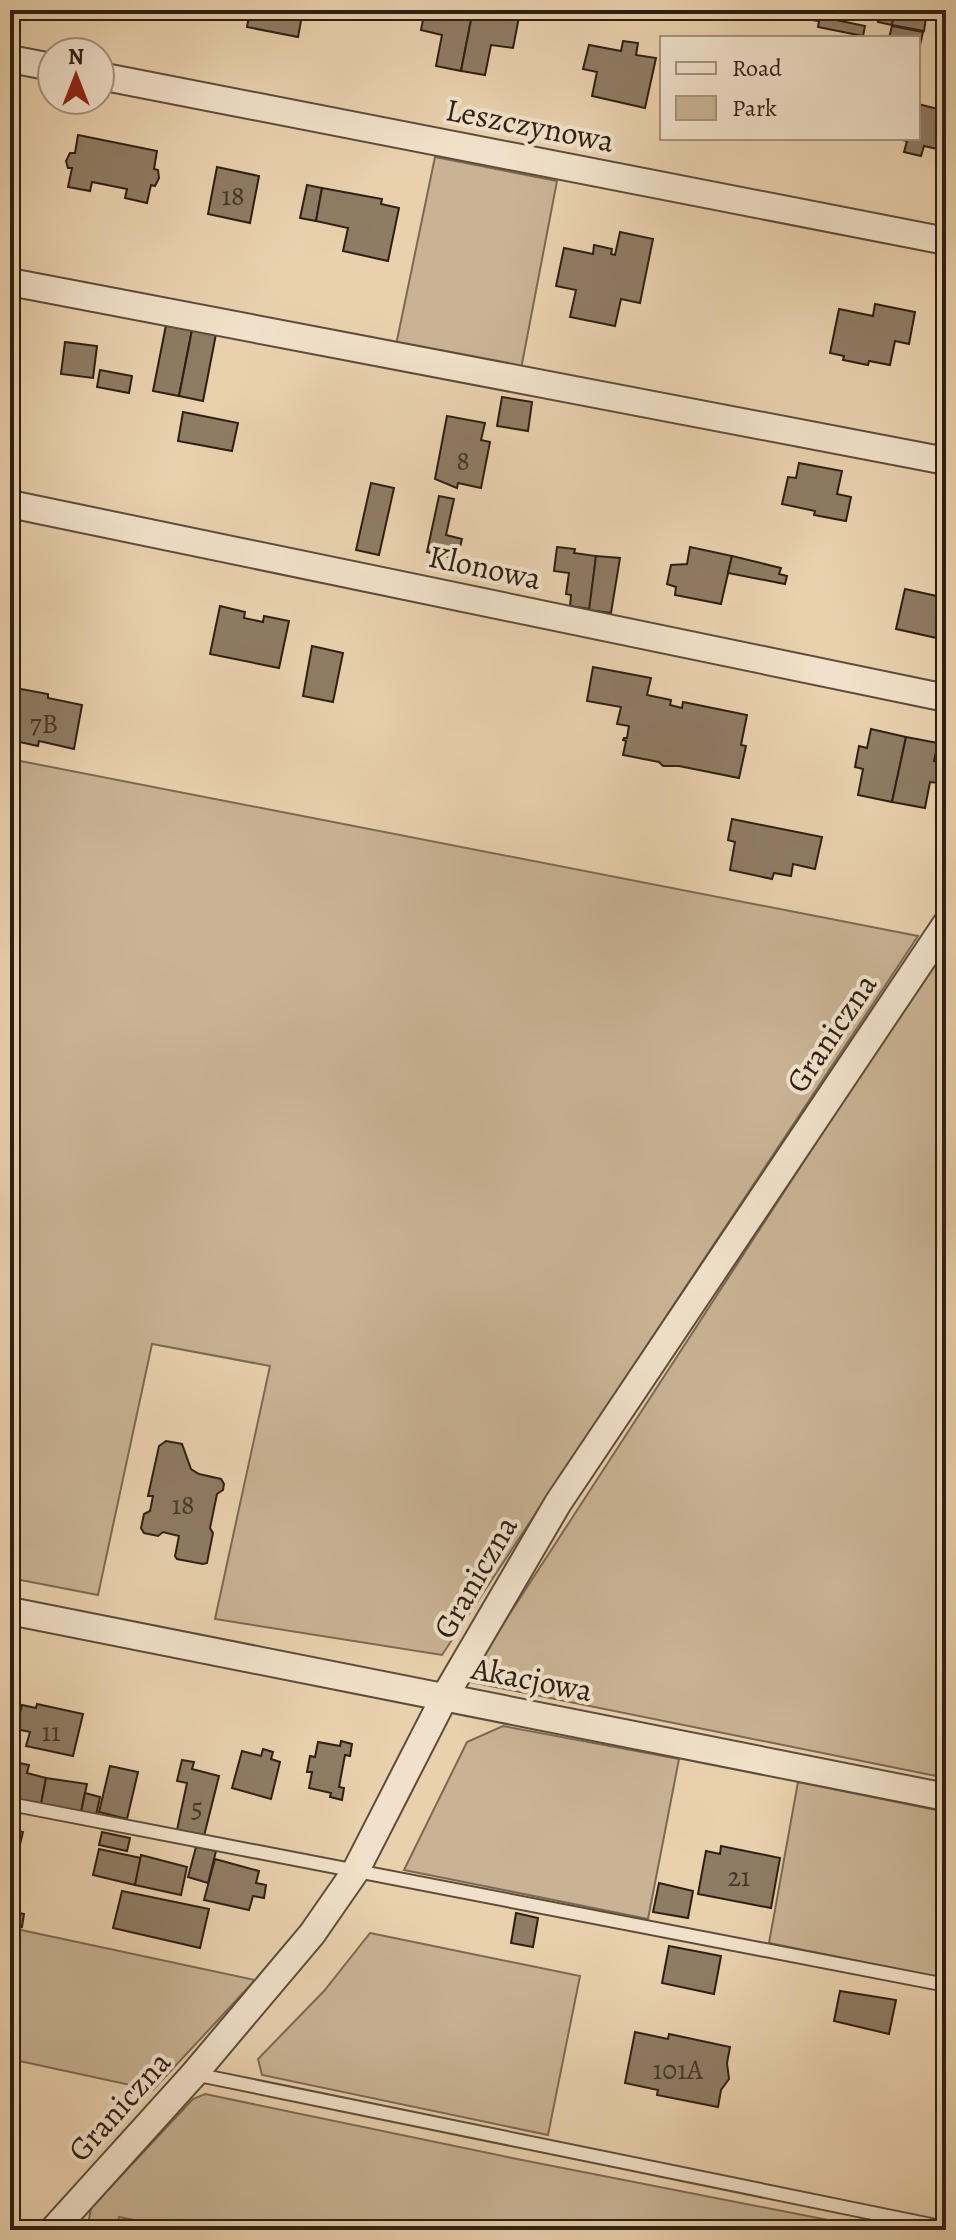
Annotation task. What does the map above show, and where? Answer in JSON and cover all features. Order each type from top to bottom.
[{"type":"street","points":[[10,59],[36,64]]},
{"type":"street","name":"Leszczynowa","points":[[116,79],[946,241]]},
{"type":"street","points":[[10,282],[946,461]]},
{"type":"street","name":"Klonowa","points":[[10,504],[946,698]]},
{"type":"street","name":"Graniczna","points":[[53,2230],[194,2074],[312,1934],[355,1872],[445,1696],[558,1503],[942,934]]},
{"type":"street","name":"Akacjowa","points":[[10,1611],[946,1797]]},
{"type":"lane","points":[[10,1804],[946,1985]]},
{"type":"lane","points":[[194,2074],[946,2228]]},
{"type":"green space","points":[[435,157],[557,181],[521,369],[396,345]]},
{"type":"green space","points":[[10,759],[918,936],[442,1655],[215,1619],[270,1366],[152,1344],[98,1595],[10,1578]]},
{"type":"green space","points":[[942,949],[946,950],[946,1778],[466,1681]]},
{"type":"green space","points":[[503,1726],[679,1759],[648,1919],[404,1870],[467,1742]]},
{"type":"green space","points":[[798,1782],[946,1812],[946,1979],[769,1943]]},
{"type":"green space","points":[[10,1928],[255,1980],[153,2090],[10,2059]]},
{"type":"green space","points":[[370,1933],[580,1976],[548,2135],[262,2075],[258,2059],[324,1991]]},
{"type":"green space","points":[[205,2094],[879,2230],[183,2230],[119,2217],[116,2230],[87,2230],[91,2208],[193,2099]]},
{"type":"building","points":[[250,10],[303,10],[298,37],[247,27]]},
{"type":"building","points":[[425,10],[473,10],[461,71],[436,66],[442,35],[421,30]]},
{"type":"building","points":[[473,10],[519,17],[513,48],[491,45],[485,75],[461,71]]},
{"type":"building","points":[[880,10],[895,10],[892,25],[878,22]]},
{"type":"building","points":[[895,10],[927,12],[924,31],[892,25]]},
{"type":"building","points":[[812,15],[865,26],[863,36],[818,27],[819,21],[811,20]]},
{"type":"building","points":[[892,26],[923,32],[920,45],[920,36],[890,36]]},
{"type":"building","points":[[623,41],[638,43],[636,55],[656,58],[645,108],[592,96],[597,72],[583,69],[589,45],[621,51]]},
{"type":"building","points":[[920,104],[946,111],[946,151],[924,146],[921,156],[904,152],[907,141],[902,140],[920,140]]},
{"type":"building","points":[[78,135],[157,151],[154,169],[158,170],[159,178],[155,186],[151,185],[147,203],[125,198],[127,189],[92,182],[90,191],[68,187],[72,168],[68,168],[66,161],[70,153],[75,153]]},
{"type":"building","points":[[217,167],[259,176],[250,223],[208,214]]},
{"type":"building","points":[[307,185],[322,188],[316,221],[300,218]]},
{"type":"building","points":[[322,188],[382,199],[381,204],[399,208],[388,261],[343,251],[348,228],[316,221]]},
{"type":"building","points":[[620,232],[653,239],[640,303],[621,299],[615,326],[570,317],[576,290],[556,286],[564,248],[593,254],[594,245],[612,249],[611,254],[615,255]]},
{"type":"building","points":[[875,304],[915,312],[909,344],[895,341],[890,365],[843,360],[844,356],[830,353],[839,309],[873,316]]},
{"type":"building","points":[[166,325],[192,330],[179,396],[153,391]]},
{"type":"building","points":[[192,330],[216,334],[203,401],[179,396]]},
{"type":"building","points":[[65,342],[97,346],[93,378],[61,374]]},
{"type":"building","points":[[100,370],[132,376],[129,393],[97,387]]},
{"type":"building","points":[[502,397],[532,402],[528,431],[497,426]]},
{"type":"building","points":[[183,412],[238,423],[232,451],[178,441]]},
{"type":"building","points":[[447,416],[485,423],[481,440],[490,442],[481,488],[458,483],[457,488],[435,479]]},
{"type":"building","points":[[799,463],[842,471],[837,494],[851,497],[846,521],[814,515],[815,511],[782,504],[788,477],[796,478]]},
{"type":"building","points":[[371,483],[394,488],[379,555],[356,550]]},
{"type":"building","points":[[439,496],[454,499],[446,535],[462,539],[457,559],[427,552]]},
{"type":"building","points":[[557,547],[596,556],[590,609],[570,606],[571,595],[566,594],[569,573],[554,571]]},
{"type":"building","points":[[690,547],[732,556],[721,604],[675,595],[676,587],[667,584],[671,565],[687,564]]},
{"type":"building","points":[[596,556],[620,558],[611,613],[589,610]]},
{"type":"building","points":[[732,556],[781,568],[779,574],[787,576],[785,584],[728,573]]},
{"type":"building","points":[[905,589],[946,598],[941,639],[896,629]]},
{"type":"building","points":[[220,606],[245,612],[244,618],[263,622],[264,616],[289,621],[279,668],[210,654]]},
{"type":"building","points":[[312,646],[343,653],[333,702],[303,696]]},
{"type":"building","points":[[593,667],[651,678],[647,695],[671,700],[670,705],[682,708],[683,702],[747,715],[741,745],[746,746],[739,778],[679,766],[663,766],[659,762],[623,755],[626,741],[623,740],[627,738],[629,726],[617,724],[621,707],[587,701]]},
{"type":"building","points":[[10,687],[48,694],[48,698],[82,705],[74,749],[39,741],[38,746],[10,740]]},
{"type":"building","points":[[871,729],[906,737],[892,802],[858,795],[863,769],[855,767],[859,746],[867,748]]},
{"type":"building","points":[[906,737],[938,743],[934,761],[942,763],[938,783],[930,782],[925,808],[892,802]]},
{"type":"building","points":[[732,819],[822,837],[815,869],[793,864],[791,876],[774,873],[772,879],[730,870],[735,842],[728,840]]},
{"type":"building","points":[[166,1441],[182,1444],[191,1469],[221,1479],[224,1484],[223,1490],[217,1494],[207,1563],[177,1559],[179,1536],[163,1532],[158,1536],[144,1533],[141,1528],[144,1514],[150,1511],[153,1496],[148,1496],[159,1446]]},
{"type":"building","points":[[37,1704],[83,1714],[73,1756],[26,1746],[30,1732],[16,1729],[22,1705],[36,1708]]},
{"type":"building","points":[[341,1741],[352,1744],[350,1756],[345,1755],[339,1787],[344,1788],[342,1800],[330,1797],[331,1793],[309,1788],[312,1772],[307,1772],[310,1756],[315,1757],[318,1742],[340,1746]]},
{"type":"building","points":[[263,1749],[273,1752],[271,1759],[280,1762],[271,1799],[232,1788],[242,1751],[261,1756]]},
{"type":"building","points":[[182,1760],[194,1762],[192,1769],[219,1776],[204,1836],[177,1830],[187,1783],[177,1781]]},
{"type":"building","points":[[10,1761],[29,1765],[27,1773],[46,1778],[41,1804],[10,1798]]},
{"type":"building","points":[[110,1766],[138,1772],[127,1819],[99,1812]]},
{"type":"building","points":[[46,1778],[87,1784],[81,1812],[41,1804]]},
{"type":"building","points":[[85,1793],[100,1797],[96,1815],[81,1812]]},
{"type":"building","points":[[10,1829],[23,1832],[17,1857],[10,1856]]},
{"type":"building","points":[[102,1832],[130,1838],[127,1851],[99,1845]]},
{"type":"building","points":[[721,1846],[780,1858],[771,1908],[698,1894],[706,1851],[720,1854]]},
{"type":"building","points":[[196,1847],[216,1851],[208,1883],[188,1877]]},
{"type":"building","points":[[99,1849],[141,1858],[135,1885],[93,1875]]},
{"type":"building","points":[[141,1855],[187,1867],[181,1895],[135,1885]]},
{"type":"building","points":[[215,1859],[259,1871],[256,1883],[266,1885],[264,1898],[253,1896],[249,1910],[204,1900]]},
{"type":"building","points":[[659,1883],[693,1891],[688,1918],[653,1912]]},
{"type":"building","points":[[122,1891],[209,1909],[200,1948],[113,1928]]},
{"type":"building","points":[[10,1911],[24,1914],[22,1927],[10,1925]]},
{"type":"building","points":[[516,1913],[538,1918],[533,1947],[511,1943]]},
{"type":"building","points":[[669,1946],[721,1956],[714,1994],[662,1983]]},
{"type":"building","points":[[840,1991],[896,2000],[889,2034],[834,2021]]},
{"type":"building","points":[[635,2032],[668,2039],[669,2034],[730,2047],[727,2063],[729,2079],[721,2090],[718,2107],[657,2095],[658,2090],[625,2083]]}]
